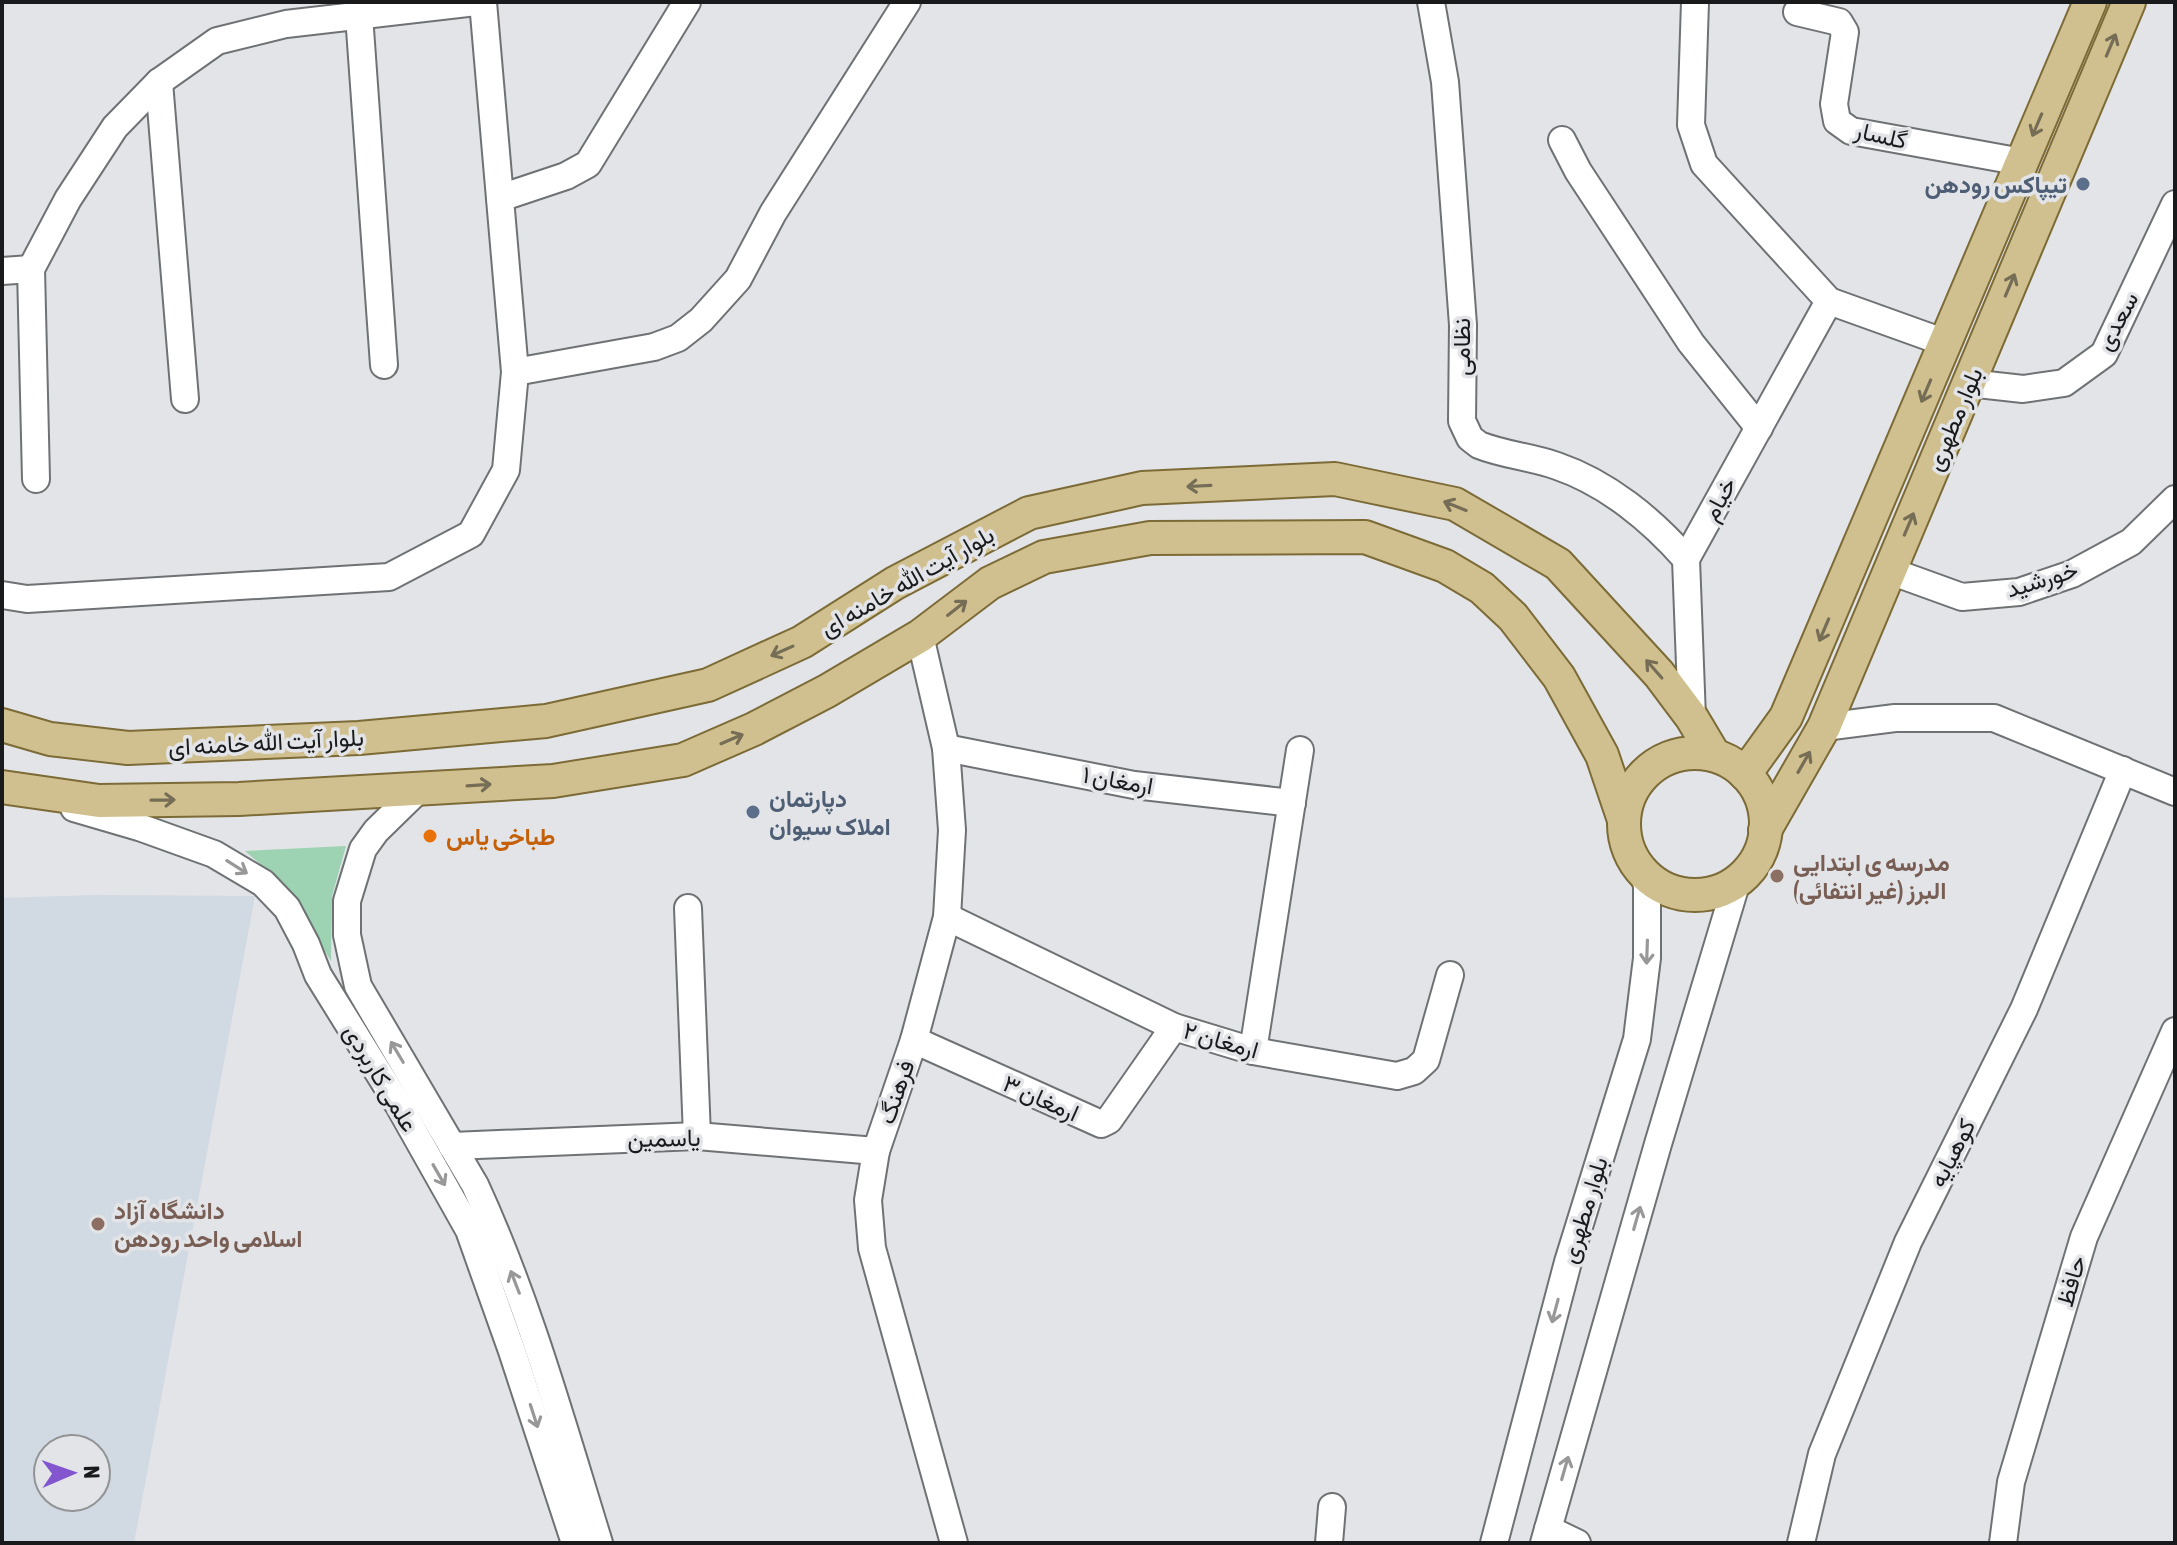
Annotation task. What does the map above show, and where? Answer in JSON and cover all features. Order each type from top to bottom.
[{"type":"main road","name":"بلوار مطهری","points":[[1745,774],[1786,717],[2090,2]]},
{"type":"main road","name":"بلوار مطهری","points":[[1765,830],[1824,727],[2129,2]]},
{"type":"main road","name":"بلوار آیت الله خامنه ای","points":[[2,725],[50,739],[128,748],[359,738],[546,721],[708,685],[802,642],[895,583],[1029,513],[1142,488],[1335,479],[1455,504],[1558,564],[1659,674],[1692,718],[1714,755]]},
{"type":"main road","name":"بلوار آیت الله خامنه ای","points":[[4,787],[99,801],[239,799],[553,781],[683,760],[815,698],[920,636],[990,583],[1044,557],[1150,538],[1365,537],[1445,566],[1482,588],[1513,617],[1559,677],[1602,755],[1624,820]]},
{"type":"main road","points":[[1683,754],[1714,755],[1745,774],[1761,800],[1765,830],[1761,850],[1751,867],[1737,881],[1709,893],[1679,894],[1660,886],[1644,874],[1628,849],[1624,820],[1628,799],[1638,781],[1653,766],[1683,754]]},
{"type":"street","points":[[36,479],[31,269],[68,199],[115,127],[159,82],[217,41],[286,24],[476,2]]},
{"type":"street","points":[[2,595],[27,599],[389,577],[471,534],[506,470],[515,372],[483,2]]},
{"type":"street","points":[[500,198],[566,176],[588,164],[687,2]]},
{"type":"street","points":[[515,372],[654,347],[678,338],[701,320],[738,279],[773,213],[907,2]]},
{"type":"street","name":"نظامی","points":[[1431,2],[1445,82],[1463,325],[1462,421],[1470,438],[1479,445],[1559,466],[1606,489],[1646,520],[1686,559]]},
{"type":"street","points":[[1695,2],[1691,125],[1704,164],[1829,301],[1946,343]]},
{"type":"street","name":"گلسار","points":[[1797,12],[1839,22],[1845,32],[1834,104],[1837,121],[1851,131],[2022,162]]},
{"type":"street","points":[[359,15],[384,365]]},
{"type":"street","points":[[159,82],[185,399]]},
{"type":"street","points":[[1562,140],[1578,171],[1691,343],[1759,428]]},
{"type":"street","name":"سعدی","points":[[1969,383],[2023,389],[2064,383],[2104,354],[2175,204]]},
{"type":"street","points":[[2,271],[31,269]]},
{"type":"street","name":"خیام","points":[[1686,559],[1829,301]]},
{"type":"street","name":"خورشید","points":[[1890,571],[1962,597],[2019,592],[2072,574],[2131,542],[2175,499]]},
{"type":"street","points":[[1686,559],[1692,718]]},
{"type":"street","name":"فرهنگ","points":[[920,636],[946,748],[952,830],[947,917],[914,1040],[876,1151],[868,1200],[872,1248],[954,1543]]},
{"type":"street","points":[[1824,727],[1895,718],[1994,718],[2175,792]]},
{"type":"street","name":"ارمغان ۱","points":[[946,748],[1134,785],[1292,803]]},
{"type":"street","points":[[1253,1051],[1300,750]]},
{"type":"street","name":"کوهپایه","points":[[1801,1543],[1822,1454],[1908,1242],[2024,1009],[2123,770]]},
{"type":"street","name":"علمی کاربردی","points":[[4,787],[139,827],[214,854],[263,883],[287,908],[318,975],[469,1230],[524,1345],[599,1543]]},
{"type":"street","name":"علمی کاربردی","points":[[419,789],[376,831],[363,849],[347,901],[347,935],[358,986],[490,1217],[575,1543]]},
{"type":"street","name":"بلوار مطهری","points":[[1494,1543],[1568,1262],[1637,1039],[1647,958],[1647,886],[1644,874]]},
{"type":"street","points":[[1577,1543],[1546,1536],[1737,881]]},
{"type":"street","points":[[688,908],[697,1136]]},
{"type":"street","name":"ارمغان ۲","points":[[947,917],[1174,1027],[1253,1051],[1397,1076],[1414,1071],[1426,1060],[1450,975]]},
{"type":"street","name":"ارمغان ۳","points":[[914,1040],[1101,1124],[1109,1120],[1174,1027]]},
{"type":"street","name":"حافظ","points":[[2003,1543],[2011,1482],[2084,1237],[2175,1031]]},
{"type":"street","name":"یاسمین","points":[[452,1146],[697,1136],[876,1151]]},
{"type":"street","points":[[1329,1543],[1332,1507]]},
{"type":"shaded area","name":"دانشگاه آزاد اسلامی واحد رودهن","points":[[255,896],[134,1543],[2,1543],[2,898]]},
{"type":"green space","points":[[346,846],[332,896],[331,961],[282,883],[245,851]]},
{"type":"place","name":"تیپاکس رودهن","points":[[2083,184]]},
{"type":"place","name":"دپارتمان املاک سیوان","points":[[753,812]]},
{"type":"place","name":"طباخی یاس","points":[[430,836]]},
{"type":"place","name":"مدرسه ی ابتدایی (غیر انتفائی) البرز","points":[[1777,876]]},
{"type":"place","name":"دانشگاه آزاد اسلامی واحد رودهن","points":[[98,1224]]}]
